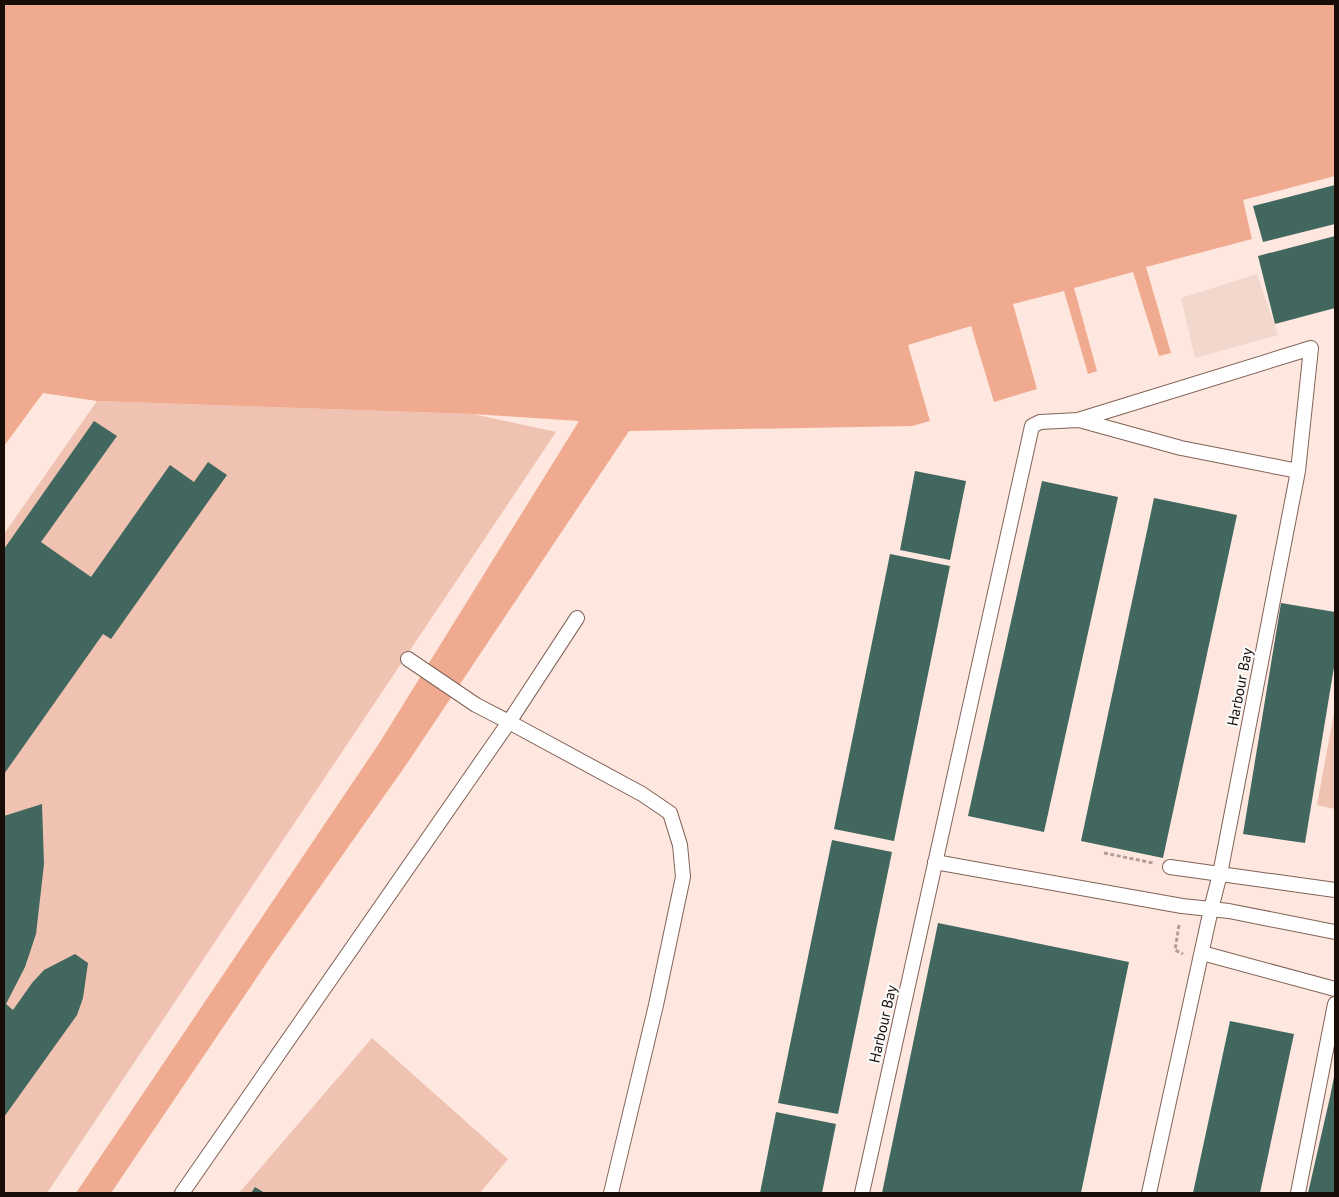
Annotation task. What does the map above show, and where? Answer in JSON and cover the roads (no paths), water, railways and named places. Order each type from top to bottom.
[{"type":"lane","name":"Harbour Bay","points":[[862,1193],[1032,426],[1040,422],[1078,420],[1311,348],[1298,470],[1220,874],[1149,1193]]},
{"type":"lane","points":[[1078,420],[1181,448],[1298,470]]},
{"type":"lane","points":[[182,1193],[509,722],[577,618]]},
{"type":"lane","points":[[413,662],[469,700],[642,794],[670,813],[680,845],[683,877],[656,1005],[611,1193]]},
{"type":"lane","points":[[935,862],[1335,932]]},
{"type":"lane","points":[[1170,867],[1335,890]]},
{"type":"lane","points":[[1202,953],[1335,989]]},
{"type":"lane","points":[[1298,1193],[1335,1004]]}]
